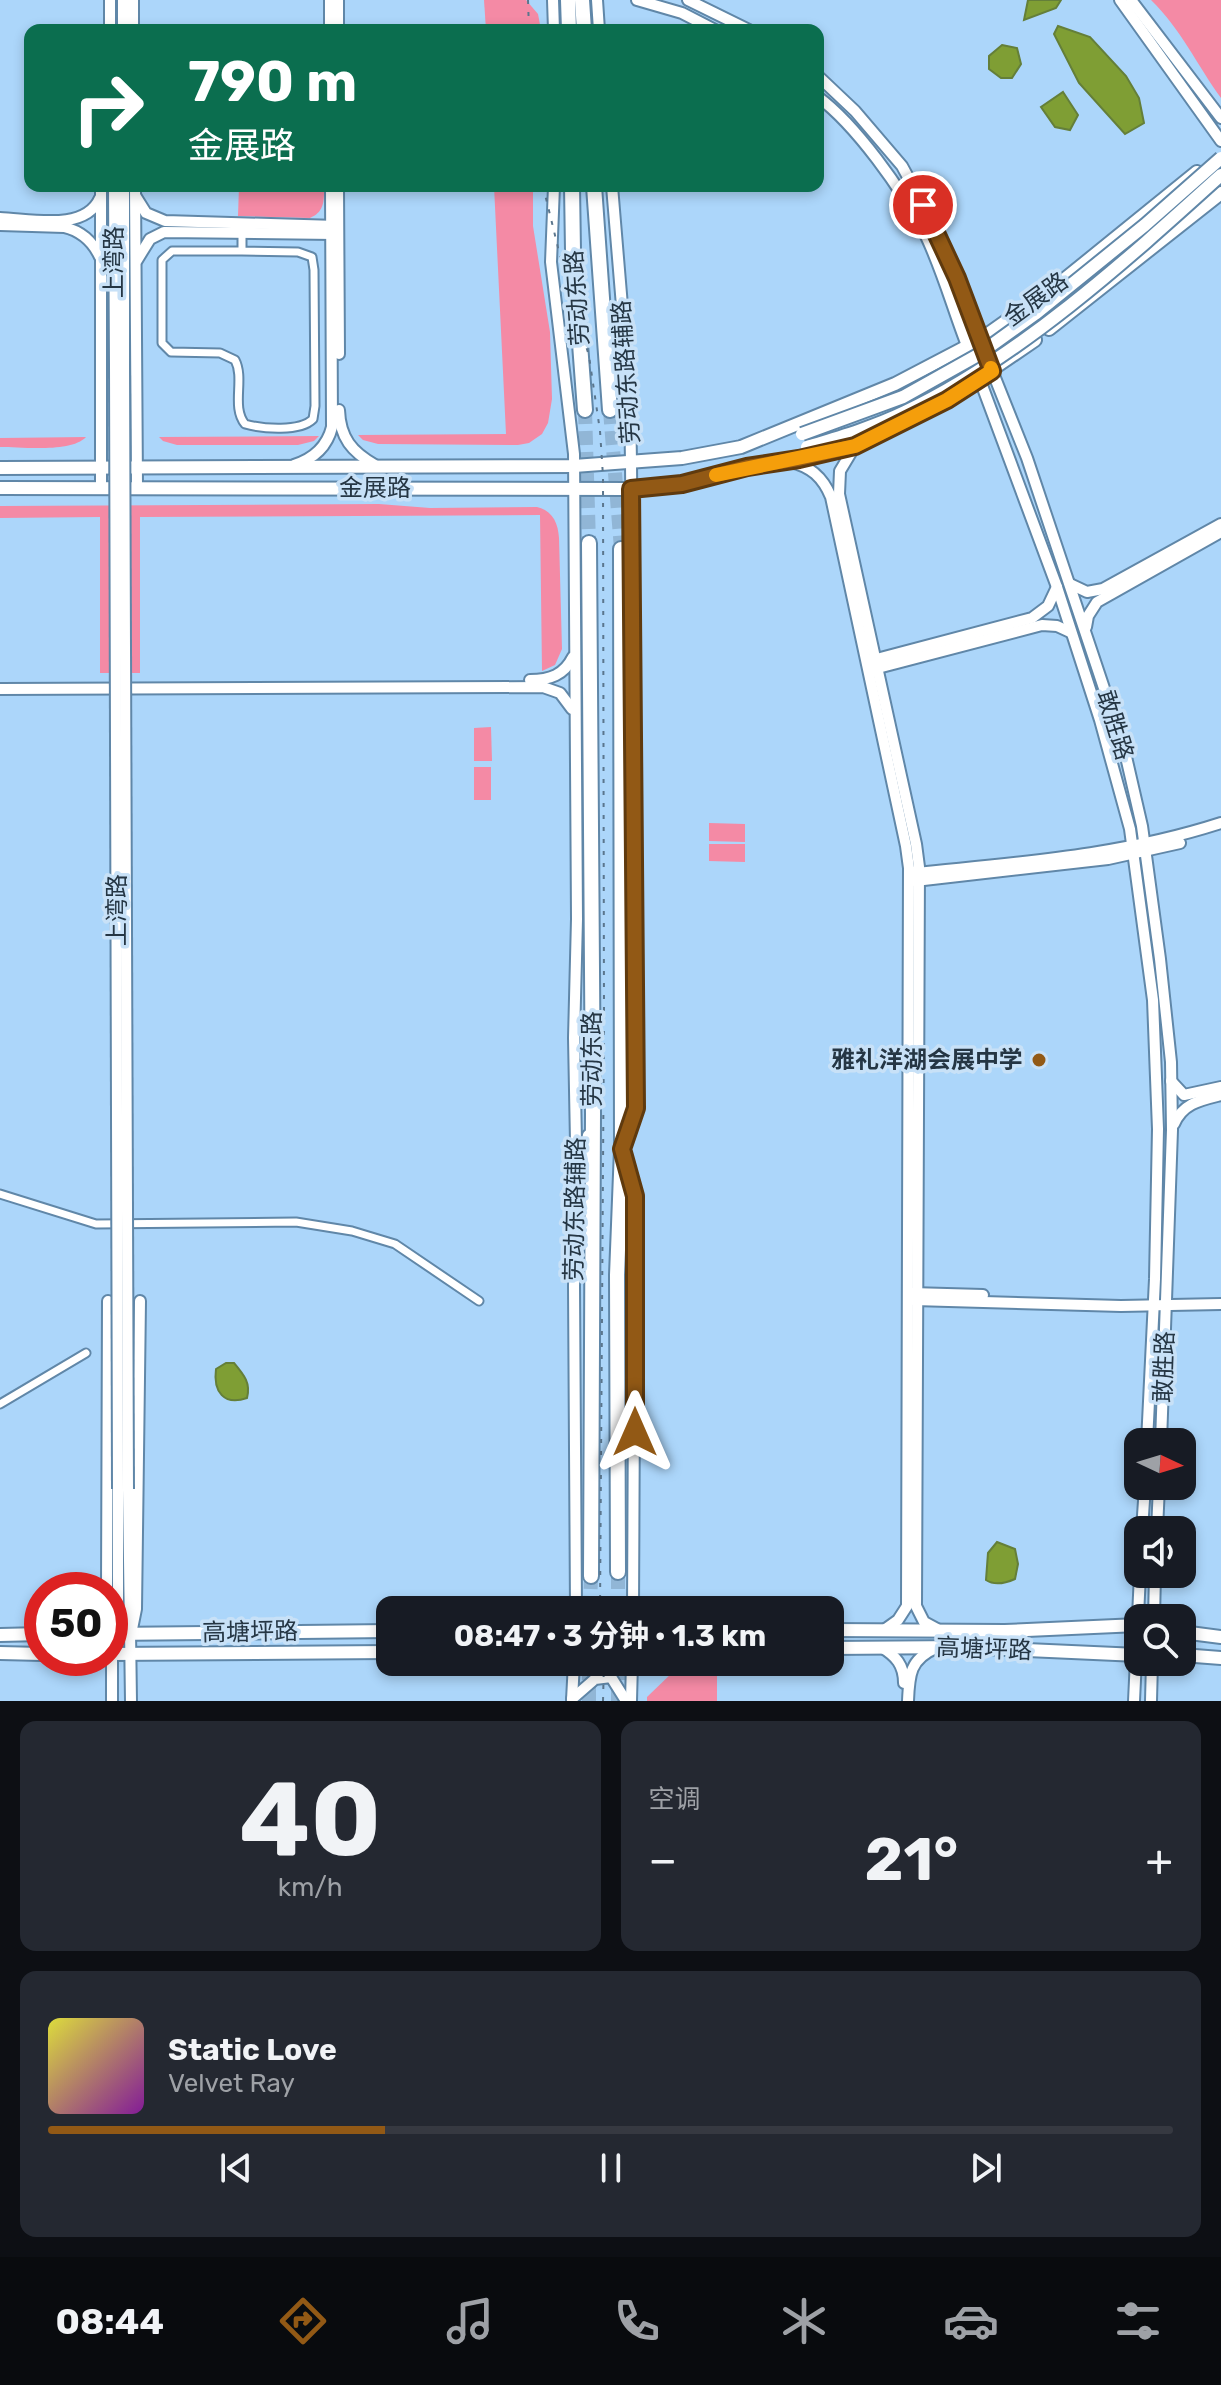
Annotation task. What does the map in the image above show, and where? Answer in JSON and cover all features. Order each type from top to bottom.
[{"type":"highway","points":[[568,0],[569,24]]},
{"type":"highway","points":[[582,0],[584,24]]},
{"type":"highway","name":"劳动东路","points":[[572,192],[573,251],[585,410]]},
{"type":"highway","name":"劳动东路","points":[[594,192],[610,410]]},
{"type":"highway","name":"劳动东路","points":[[589,543],[593,1113],[591,1576]]},
{"type":"highway","name":"劳动东路","points":[[618,1572],[617,1275],[622,1149],[621,549]]},
{"type":"main road","points":[[110,0],[110,24]]},
{"type":"main road","points":[[123,0],[123,24]]},
{"type":"main road","points":[[133,0],[133,24]]},
{"type":"main road","points":[[330,0],[330,24]]},
{"type":"main road","points":[[338,0],[338,24]]},
{"type":"main road","points":[[553,0],[554,24]]},
{"type":"main road","points":[[597,0],[599,24]]},
{"type":"main road","points":[[637,0],[682,13],[703,24]]},
{"type":"main road","points":[[688,0],[737,24]]},
{"type":"main road","points":[[1120,0],[1221,141]]},
{"type":"main road","points":[[1131,0],[1221,118]]},
{"type":"main road","name":"敢胜路","points":[[824,82],[855,111],[902,166],[934,225],[1027,458],[1124,748],[1145,848],[1160,959],[1171,1081],[1162,1428]]},
{"type":"main road","name":"敢胜路","points":[[824,102],[879,162],[924,232],[1057,587],[1117,774],[1133,851],[1153,1000],[1158,1129],[1148,1428]]},
{"type":"main road","name":"金展路","points":[[741,447],[895,384],[981,339],[1060,283],[1221,155]]},
{"type":"main road","name":"金展路","points":[[0,468],[574,466],[682,458],[802,434],[903,397],[978,355],[1145,225],[1221,155]]},
{"type":"main road","name":"金展路","points":[[0,488],[631,489],[682,484],[747,467],[906,412],[983,369],[1042,326],[1152,237],[1221,175]]},
{"type":"main road","points":[[0,218],[79,218],[93,210],[101,192]]},
{"type":"main road","name":"上湾路","points":[[101,192],[101,487]]},
{"type":"main road","name":"上湾路","points":[[114,192],[120,366]]},
{"type":"main road","name":"上湾路","points":[[124,192],[120,366],[123,1489],[131,1634],[131,1701]]},
{"type":"main road","name":"上湾路","points":[[135,192],[137,487]]},
{"type":"main road","points":[[136,192],[143,210],[159,220],[335,230]]},
{"type":"main road","points":[[332,192],[339,425],[351,447],[375,465]]},
{"type":"main road","points":[[293,465],[318,452],[327,441],[332,427],[338,192]]},
{"type":"main road","name":"劳动东路辅路","points":[[554,192],[551,262],[574,466],[576,1596]]},
{"type":"main road","name":"劳动东路辅路","points":[[612,192],[630,402],[631,462],[636,1108],[622,1149],[635,1196],[633,1596]]},
{"type":"main road","name":"金展路","points":[[747,467],[855,446],[947,400],[992,371],[1097,293],[1221,193]]},
{"type":"main road","points":[[0,225],[75,229],[89,240],[101,260]]},
{"type":"main road","points":[[135,265],[150,239],[164,232],[335,230]]},
{"type":"main road","points":[[855,446],[840,471],[839,494],[914,877],[907,1606],[898,1620],[884,1630]]},
{"type":"main road","points":[[784,461],[815,473],[831,497],[872,665]]},
{"type":"main road","points":[[1070,583],[1087,592],[1103,589],[1221,524]]},
{"type":"main road","points":[[1085,629],[1088,616],[1097,602],[1221,532]]},
{"type":"main road","points":[[872,665],[1032,618],[1048,606],[1057,587]]},
{"type":"main road","points":[[872,665],[1042,625],[1057,626],[1070,632]]},
{"type":"main road","points":[[0,682],[543,680],[565,669],[574,655]]},
{"type":"main road","points":[[0,689],[543,687],[560,693],[574,713]]},
{"type":"main road","points":[[1145,848],[1221,823]]},
{"type":"main road","points":[[914,877],[1133,851],[1221,830]]},
{"type":"main road","points":[[1171,1081],[1184,1095],[1221,1087]]},
{"type":"main road","points":[[1172,1130],[1178,1115],[1189,1105],[1221,1095]]},
{"type":"main road","points":[[577,1195],[593,1113]]},
{"type":"main road","points":[[912,1297],[1154,1303],[1221,1301]]},
{"type":"main road","points":[[912,1297],[916,1606],[924,1622],[939,1630]]},
{"type":"main road","points":[[107,1572],[108,1301]]},
{"type":"main road","name":"上湾路","points":[[131,1634],[136,1609],[140,1301]]},
{"type":"main road","name":"上湾路","points":[[120,1572],[123,1489]]},
{"type":"main road","name":"高塘坪路","points":[[844,1630],[1005,1631],[1124,1626]]},
{"type":"main road","name":"高塘坪路","points":[[128,1633],[376,1631]]},
{"type":"main road","points":[[0,1635],[24,1634]]},
{"type":"main road","points":[[1196,1634],[1221,1637]]},
{"type":"main road","points":[[881,1647],[901,1666],[906,1701]]},
{"type":"main road","points":[[906,1701],[912,1666],[937,1647]]},
{"type":"main road","name":"高塘坪路","points":[[844,1648],[937,1647],[1124,1654]]},
{"type":"main road","name":"高塘坪路","points":[[131,1654],[376,1652]]},
{"type":"main road","points":[[0,1653],[24,1654]]},
{"type":"main road","points":[[1196,1656],[1221,1658]]},
{"type":"main road","name":"上湾路","points":[[111,1676],[112,1701]]},
{"type":"main road","points":[[572,1700],[573,1676]]},
{"type":"main road","points":[[629,1701],[631,1676]]},
{"type":"main road","points":[[1134,1701],[1136,1676]]},
{"type":"main road","points":[[1151,1701],[1152,1676]]},
{"type":"main road","points":[[572,1700],[595,1679],[611,1677],[629,1701]]},
{"type":"street","points":[[242,232],[242,251]]},
{"type":"street","points":[[179,250],[242,251],[298,252],[312,257],[315,406],[313,419],[305,425],[245,424],[240,416],[239,369],[235,360],[220,353],[171,352],[162,343],[160,268],[166,254],[179,250]]},
{"type":"street","points":[[0,1194],[96,1224],[296,1222],[352,1231],[395,1244],[479,1301]]},
{"type":"street","points":[[0,1404],[86,1353]]},
{"type":"shaded area","points":[[484,0],[526,0],[538,14],[540,24],[486,24]]},
{"type":"shaded area","points":[[1028,0],[1061,0],[1056,8],[1024,20]]},
{"type":"shaded area","points":[[1151,0],[1221,0],[1221,98],[1180,35]]},
{"type":"shaded area","points":[[1058,26],[1090,37],[1126,76],[1139,98],[1144,123],[1125,134],[1079,83],[1054,34]]},
{"type":"shaded area","points":[[1002,45],[1017,48],[1021,64],[1012,78],[1001,78],[989,69],[989,56]]},
{"type":"shaded area","points":[[1063,92],[1078,115],[1070,130],[1055,127],[1041,107]]},
{"type":"shaded area","points":[[239,192],[324,192],[321,209],[310,218],[238,216]]},
{"type":"shaded area","points":[[494,192],[533,192],[533,226],[550,332],[552,399],[548,423],[542,434],[529,443],[518,445],[378,444],[363,440],[358,435],[506,434]]},
{"type":"shaded area","points":[[319,436],[314,441],[298,445],[177,445],[159,437]]},
{"type":"shaded area","points":[[86,437],[58,447],[0,447],[0,438]]},
{"type":"shaded area","points":[[379,504],[430,508],[537,507],[551,515],[559,538],[562,649],[555,665],[542,671],[540,515],[140,517],[140,673],[100,673],[100,517],[0,518],[0,506]]},
{"type":"shaded area","points":[[491,727],[492,761],[474,761],[474,728]]},
{"type":"shaded area","points":[[474,767],[491,767],[491,800],[474,800]]},
{"type":"shaded area","points":[[709,823],[745,824],[745,842],[709,841]]},
{"type":"shaded area","points":[[709,844],[745,844],[745,862],[709,861]]},
{"type":"shaded area","points":[[226,1363],[234,1363],[244,1375],[247,1398],[232,1400],[218,1390],[216,1369]]},
{"type":"shaded area","points":[[997,1542],[1015,1549],[1018,1564],[1015,1579],[993,1583],[986,1580],[988,1553]]},
{"type":"shaded area","points":[[669,1676],[717,1676],[717,1701],[647,1701],[647,1697]]},
{"type":"tunnel","points":[[585,410],[589,543]]},
{"type":"tunnel","points":[[610,410],[621,549]]},
{"type":"tunnel","points":[[618,1572],[618,1596]]},
{"type":"tunnel","points":[[590,1596],[591,1576]]},
{"type":"tunnel","points":[[589,1676],[589,1701]]},
{"type":"tunnel","points":[[618,1676],[618,1701]]},
{"type":"railway","points":[[528,0],[529,24]]},
{"type":"railway","points":[[544,192],[589,356],[603,476],[604,1020],[600,1596]]},
{"type":"railway","points":[[603,1701],[604,1676]]},
{"type":"slow traffic","points":[[716,475],[855,446],[947,400],[992,371],[991,368]]},
{"type":"place","name":"雅礼洋湖会展中学","points":[[1039,1060]]},
{"type":"route","points":[[635,1432],[635,1196],[622,1149],[636,1108],[637,1039],[631,489],[682,484],[747,467],[855,446],[947,400],[992,371],[957,278],[923,205]]}]
